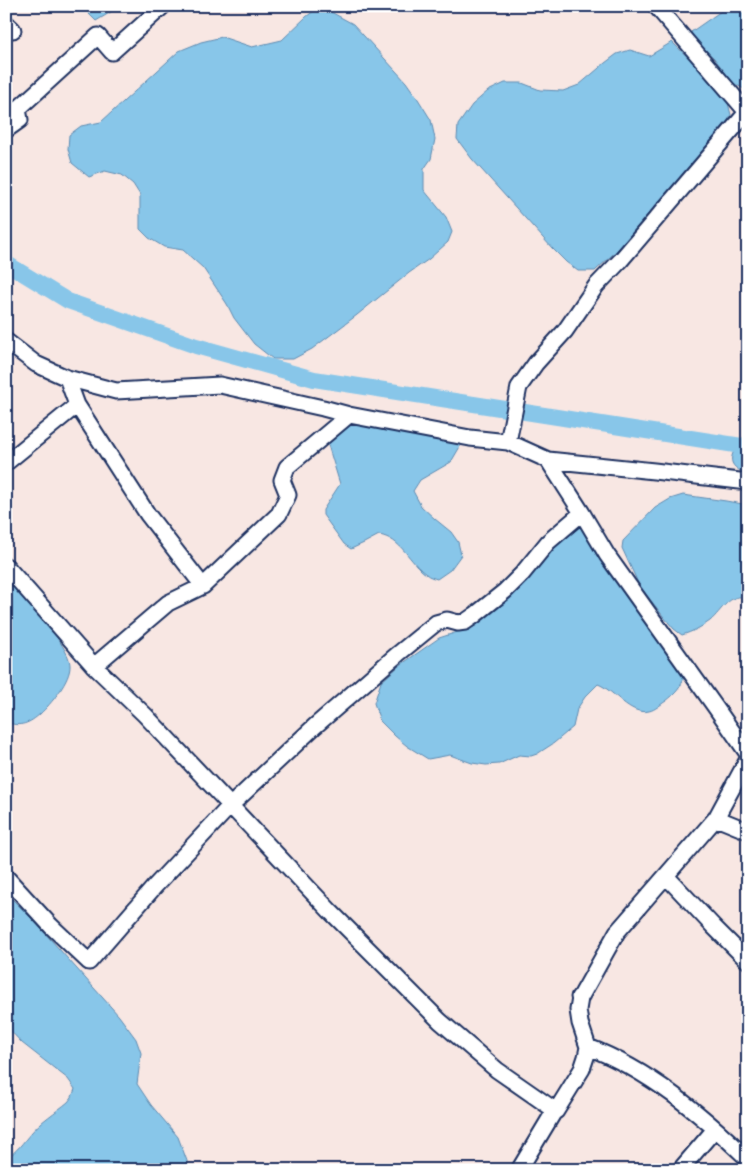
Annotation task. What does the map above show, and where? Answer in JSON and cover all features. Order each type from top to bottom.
[{"type":"street","points":[[6,130],[20,120],[18,109],[98,36],[112,52],[163,6]]},
{"type":"street","points":[[509,437],[519,387],[536,363],[565,331],[596,286],[620,261],[747,111],[656,6]]},
{"type":"street","points":[[6,341],[36,364],[67,378],[116,392],[220,386],[349,415],[470,438],[509,437],[548,460],[748,482]]},
{"type":"street","points":[[67,378],[77,404],[148,515],[203,586]]},
{"type":"street","points":[[6,463],[77,404]]},
{"type":"street","points":[[94,666],[168,603],[203,586],[278,514],[288,495],[282,480],[287,467],[349,415]]},
{"type":"street","points":[[548,460],[607,555],[748,754]]},
{"type":"street","points":[[6,877],[51,926],[89,962],[155,886],[230,806],[315,726],[436,623],[447,620],[458,623],[465,622],[475,615],[505,591],[522,574],[548,542],[582,513]]},
{"type":"street","points":[[6,566],[94,666],[145,715],[330,911],[440,1021],[497,1070],[556,1111]]},
{"type":"street","points":[[518,1170],[582,1069],[588,1047],[580,1023],[578,1010],[580,998],[617,932],[716,818],[748,759]]},
{"type":"street","points":[[716,818],[748,831]]},
{"type":"street","points":[[666,876],[748,962]]},
{"type":"street","points":[[588,1047],[621,1062],[695,1111],[748,1159]]},
{"type":"street","points":[[680,1170],[715,1129]]},
{"type":"water","points":[[81,6],[120,6],[96,21]]},
{"type":"water","points":[[320,6],[353,24],[406,82],[431,120],[435,139],[431,159],[424,169],[424,190],[446,217],[452,232],[448,242],[429,259],[312,349],[293,359],[273,359],[254,344],[234,318],[203,268],[183,250],[164,247],[149,238],[140,229],[140,195],[133,184],[122,175],[105,171],[89,177],[72,163],[68,149],[69,135],[81,126],[101,122],[179,51],[201,42],[222,37],[252,47],[282,40]]},
{"type":"water","points":[[726,6],[748,6],[748,91],[733,83],[714,58],[694,39],[691,32]]},
{"type":"water","points":[[672,42],[696,65],[728,103],[731,115],[722,132],[629,238],[595,271],[578,271],[552,248],[472,159],[457,139],[458,125],[472,105],[488,91],[505,83],[522,83],[540,90],[563,91],[579,85],[617,54],[630,50],[649,56]]},
{"type":"water","points":[[357,423],[461,445],[451,462],[420,480],[413,491],[421,506],[451,532],[458,542],[461,555],[450,570],[437,579],[427,575],[394,541],[387,537],[379,535],[351,549],[344,544],[323,515],[323,510],[340,484],[328,445],[332,437],[348,425]]},
{"type":"water","points":[[748,431],[748,474],[739,470],[734,465],[732,455]]},
{"type":"water","points":[[683,495],[748,505],[748,598],[741,597],[731,600],[710,621],[682,635],[674,629],[639,585],[622,548],[623,541],[655,508],[670,499]]},
{"type":"water","points":[[581,526],[602,561],[684,676],[682,684],[675,693],[653,709],[642,712],[635,710],[598,684],[585,697],[577,709],[573,727],[554,743],[537,754],[531,756],[519,755],[499,764],[472,763],[450,755],[428,759],[395,736],[380,721],[374,703],[381,682],[399,666],[439,638],[476,626],[539,567],[554,548]]},
{"type":"water","points":[[6,580],[54,633],[68,656],[70,665],[64,684],[40,714],[24,724],[16,725],[6,722]]},
{"type":"water","points":[[6,893],[34,921],[119,1016],[136,1039],[141,1053],[137,1084],[151,1105],[178,1137],[189,1170],[6,1170],[6,1158],[17,1150],[39,1124],[68,1102],[75,1089],[68,1079],[22,1043],[6,1026]]},
{"type":"waterway","points":[[6,263],[68,301],[196,346],[314,379],[748,447]]}]
